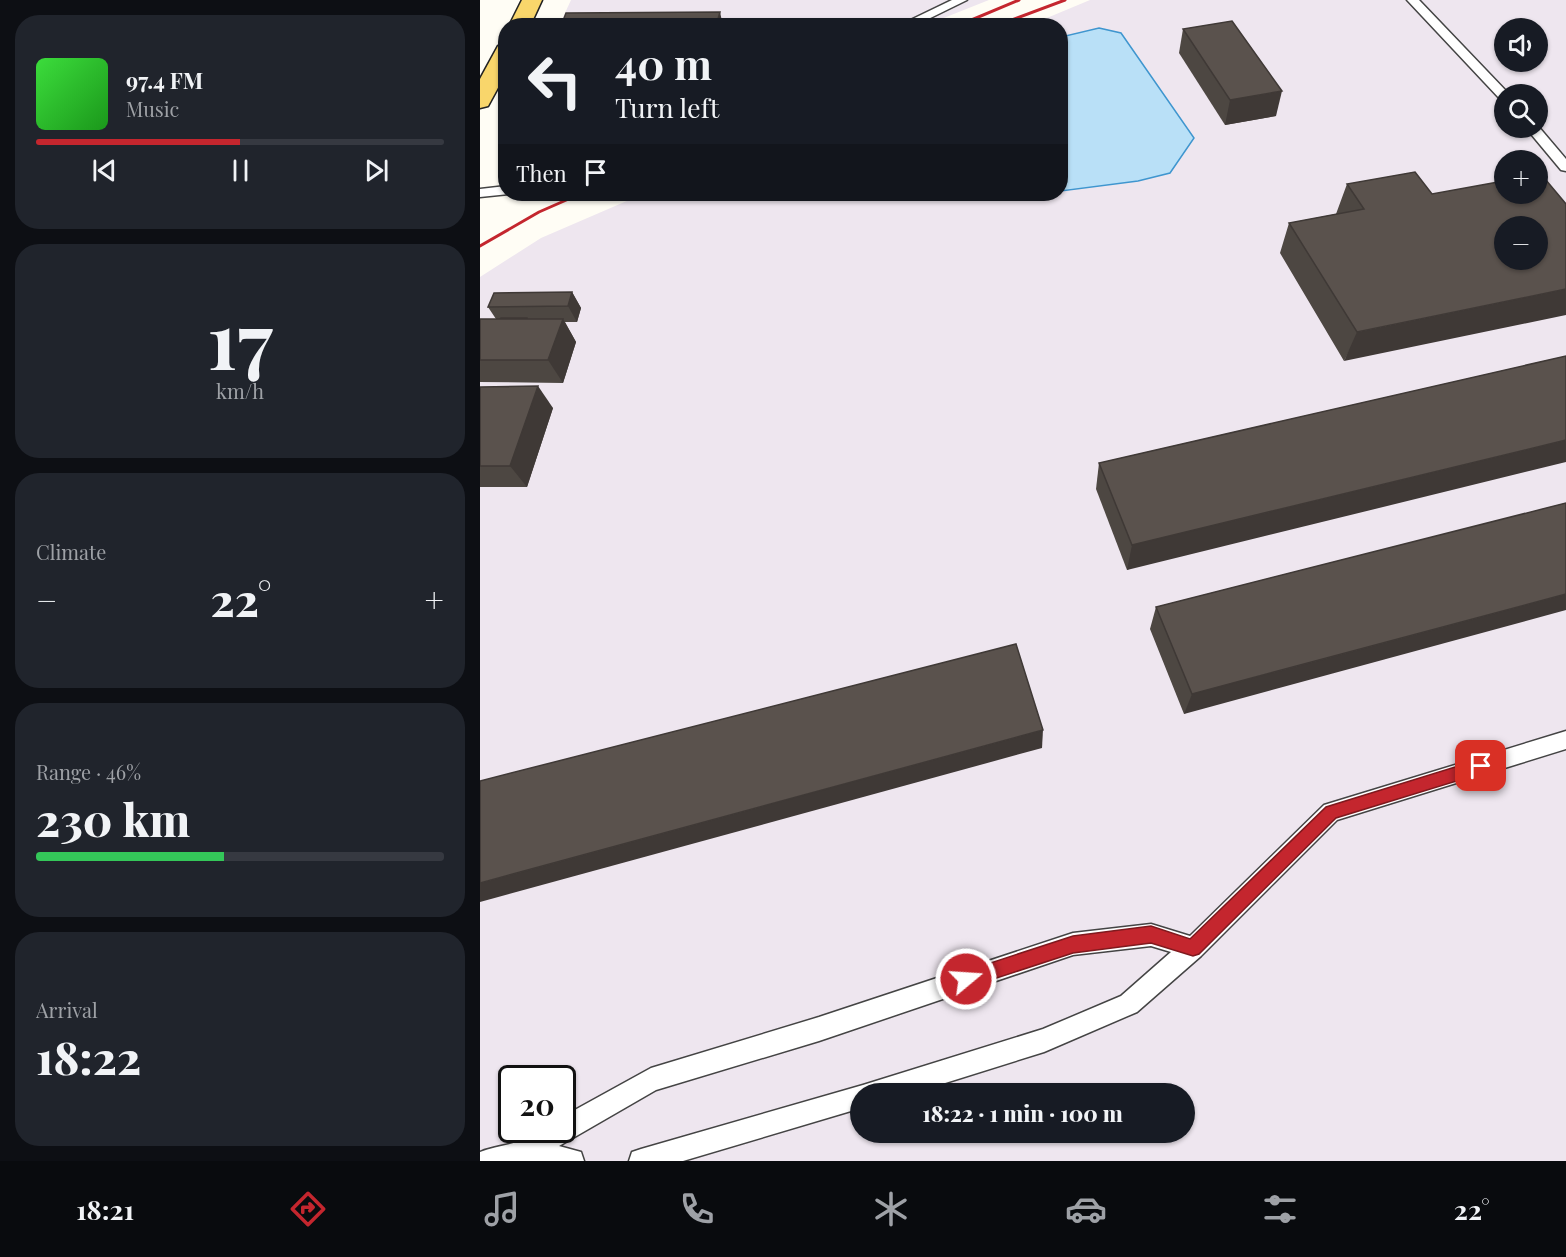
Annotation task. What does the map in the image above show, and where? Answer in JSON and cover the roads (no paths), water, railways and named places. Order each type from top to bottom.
[{"type":"main road","points":[[523,18],[532,0]]},
{"type":"main road","points":[[480,101],[498,66]]},
{"type":"lane","points":[[921,18],[961,0]]},
{"type":"lane","points":[[1413,0],[1494,85]]},
{"type":"lane","points":[[1541,138],[1566,167]]},
{"type":"lane","points":[[480,193],[498,191]]},
{"type":"lane","points":[[905,1083],[1044,1040],[1129,1004],[1193,948],[1331,812],[1566,740]]},
{"type":"lane","points":[[487,1161],[524,1153],[651,1080],[819,1029],[1073,944],[1151,934],[1193,948]]},
{"type":"lane","points":[[641,1161],[850,1099]]},
{"type":"lane","points":[[524,1153],[572,1161]]},
{"type":"water","points":[[1099,28],[1121,33],[1194,138],[1170,173],[1138,181],[1068,190],[1068,35]]},
{"type":"railway","points":[[976,18],[1019,0]]},
{"type":"railway","points":[[1017,18],[1065,0]]},
{"type":"railway","points":[[480,246],[539,212],[564,201]]}]
